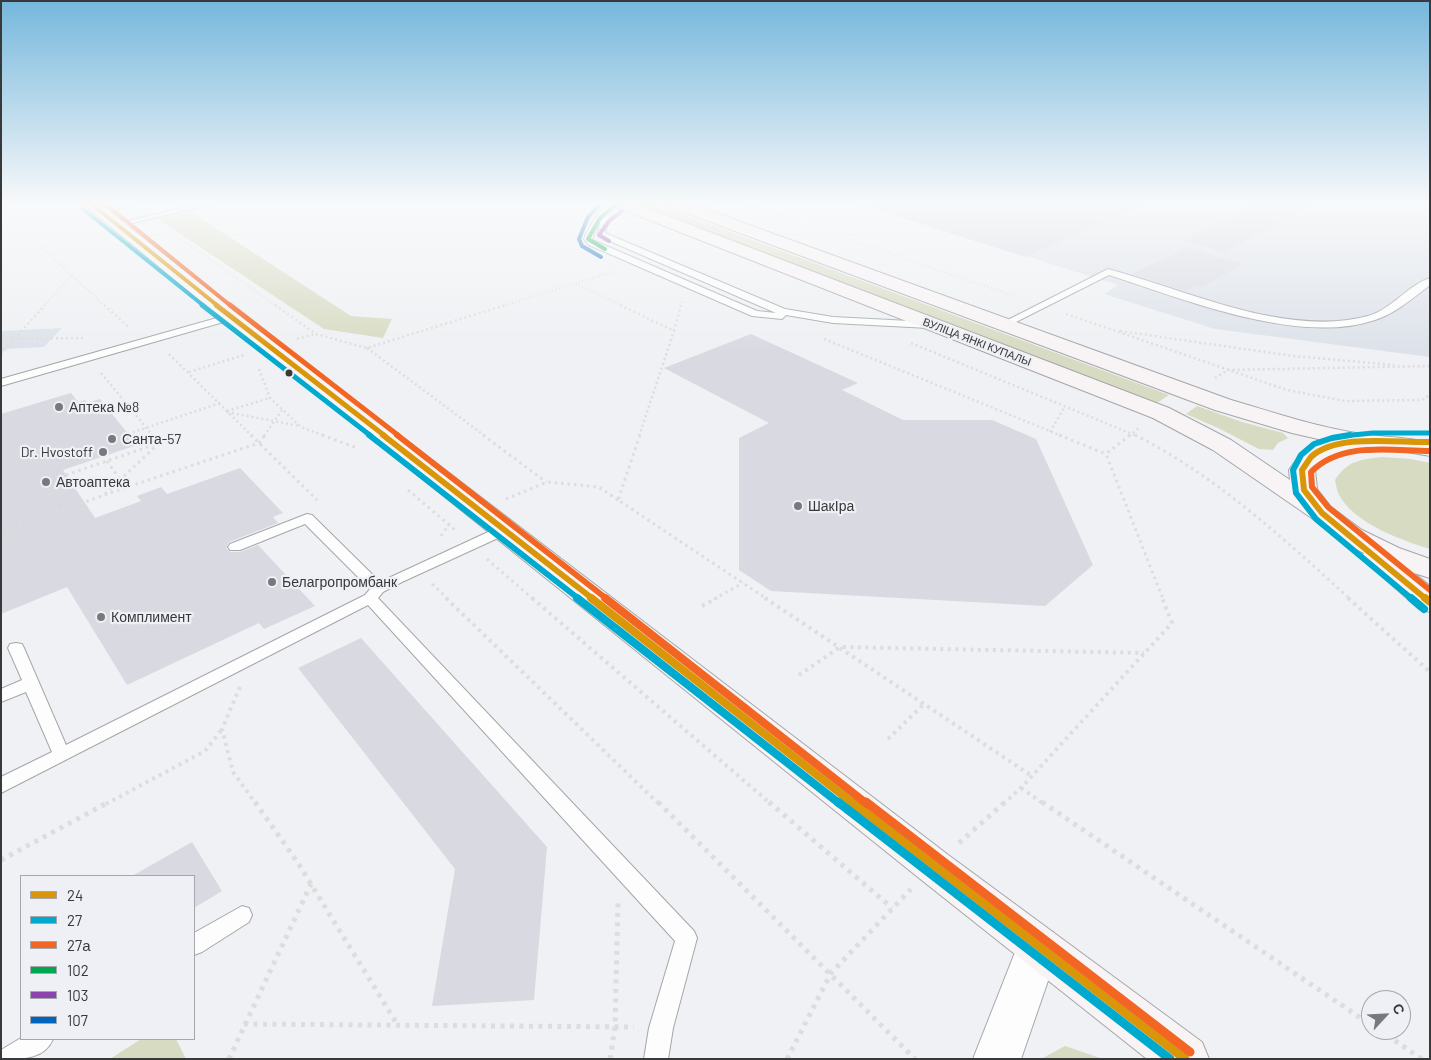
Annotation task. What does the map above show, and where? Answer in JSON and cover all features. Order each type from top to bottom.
[{"type":"main road","points":[[149,251],[1185,1059]]},
{"type":"main road","name":"ВУЛІЦА ЯНКІ КУПАЛЫ","points":[[736,251],[937,326],[1161,413],[1192,428],[1252,464],[1322,513]]},
{"type":"main road","name":"ВУЛІЦА ЯНКІ КУПАЛЫ","points":[[804,251],[1259,417],[1300,428],[1370,442]]},
{"type":"main road","points":[[1423,445],[1370,442],[1337,445],[1313,455],[1302,470],[1304,490],[1322,513],[1430,602]]},
{"type":"main road","points":[[1352,536],[1388,554],[1430,569]]},
{"type":"street","points":[[997,1059],[1038,946]]},
{"type":"lane","points":[[611,251],[755,314],[937,326]]},
{"type":"lane","points":[[641,251],[783,312],[833,320]]},
{"type":"lane","points":[[1004,325],[1108,272],[1255,315],[1315,324],[1357,322],[1383,313],[1430,281]]},
{"type":"lane","points":[[1,383],[231,317]]},
{"type":"lane","points":[[235,547],[307,518],[686,938],[661,1028],[656,1059]]},
{"type":"lane","points":[[1,786],[417,570],[504,530]]},
{"type":"lane","points":[[16,648],[62,755]]},
{"type":"lane","points":[[1,696],[31,683]]},
{"type":"lane","points":[[195,944],[242,915]]},
{"type":"lane","points":[[8,1059],[39,1040]]},
{"type":"path","points":[[45,251],[142,338],[152,339],[321,503]]},
{"type":"path","points":[[198,251],[316,334],[367,348],[547,482]]},
{"type":"path","points":[[884,251],[1287,390],[1345,401],[1422,400],[1430,395]]},
{"type":"path","points":[[367,348],[616,271]]},
{"type":"path","points":[[1,354],[71,276]]},
{"type":"path","points":[[575,284],[674,330]]},
{"type":"path","points":[[684,295],[618,500],[1032,776]]},
{"type":"path","points":[[1112,330],[1293,356],[1410,366]]},
{"type":"path","points":[[818,336],[1106,454],[1172,623],[1021,788],[1361,1018]]},
{"type":"path","points":[[1,340],[87,338]]},
{"type":"path","points":[[243,356],[248,360]]},
{"type":"path","points":[[253,365],[259,369],[270,398],[301,427]]},
{"type":"path","points":[[1228,370],[1430,366]]},
{"type":"path","points":[[104,376],[159,443]]},
{"type":"path","points":[[226,412],[270,398]]},
{"type":"path","points":[[128,434],[220,403]]},
{"type":"path","points":[[1050,432],[1065,406]]},
{"type":"path","points":[[1,533],[104,495],[259,443],[276,422],[282,410]]},
{"type":"path","points":[[226,412],[301,427],[360,449]]},
{"type":"path","points":[[1106,454],[1131,433],[1165,450],[1206,478],[1258,519],[1430,672]]},
{"type":"path","points":[[66,475],[159,443]]},
{"type":"path","points":[[104,495],[159,443]]},
{"type":"path","points":[[107,460],[120,479]]},
{"type":"path","points":[[404,487],[892,908]]},
{"type":"path","points":[[417,570],[831,973],[914,1059]]},
{"type":"path","points":[[702,606],[743,583]]},
{"type":"path","points":[[799,676],[840,648],[1145,653]]},
{"type":"path","points":[[1,860],[205,751],[222,729],[243,681]]},
{"type":"path","points":[[888,738],[924,704]]},
{"type":"path","points":[[222,729],[233,772],[311,884],[398,1024]]},
{"type":"path","points":[[229,1059],[311,884]]},
{"type":"path","points":[[610,1059],[615,1027],[619,902],[612,894]]},
{"type":"path","points":[[787,1059],[831,973]]},
{"type":"path","points":[[244,1024],[661,1028]]},
{"type":"path","points":[[1394,1040],[1422,1059]]},
{"type":"shaded area","points":[[1011,251],[1430,251],[1430,357],[1215,329],[1104,294],[1118,285]]},
{"type":"shaded area","points":[[62,328],[44,347],[6,349],[1,353],[1,331]]},
{"type":"green space","points":[[207,251],[251,251],[351,316],[392,319],[383,338],[324,329]]},
{"type":"green space","points":[[762,251],[783,251],[1169,395],[1157,403]]},
{"type":"green space","points":[[1197,406],[1242,422],[1283,433],[1288,438],[1278,443],[1273,450],[1259,449],[1186,414]]},
{"type":"green space","points":[[1382,457],[1411,459],[1430,463],[1430,549],[1380,530],[1356,514],[1339,495],[1335,480],[1345,468],[1361,460]]},
{"type":"green space","points":[[139,1040],[176,1040],[186,1059],[110,1059]]},
{"type":"green space","points":[[1065,1046],[1103,1059],[1041,1059]]},
{"type":"building","points":[[1008,251],[1037,251],[1025,257]]},
{"type":"building","points":[[1179,251],[1198,251],[1242,264],[1202,287],[1196,286],[1186,291],[1132,274]]},
{"type":"building","points":[[751,334],[858,383],[842,390],[903,420],[992,420],[1036,439],[1093,565],[1045,606],[771,591],[739,570],[739,438],[769,423],[664,368]]},
{"type":"building","points":[[71,393],[78,402],[85,400],[87,403],[100,399],[137,445],[63,470],[95,518],[141,501],[137,496],[161,487],[167,494],[240,468],[283,513],[273,517],[278,523],[229,542],[226,548],[230,552],[240,552],[258,545],[315,606],[264,629],[259,623],[127,685],[67,587],[1,614],[1,414]]},
{"type":"building","points":[[361,638],[547,847],[534,1000],[432,1006],[455,869],[298,668]]},
{"type":"building","points":[[192,842],[222,891],[195,907],[195,875],[134,875]]},
{"type":"transit line","name":"27","points":[[136,251],[264,355],[316,393],[928,873],[1170,1059]]},
{"type":"transit line","name":"24","points":[[150,251],[269,348],[321,386],[933,866],[1185,1059]]},
{"type":"transit line","name":"27а","points":[[164,251],[274,341],[326,379],[938,859],[1190,1052]]},
{"type":"transit line","name":"107","points":[[591,251],[601,257]]},
{"type":"transit line","name":"27","points":[[1424,609],[1316,519],[1296,493],[1293,470],[1301,455],[1314,444],[1332,438],[1373,433],[1429,433]]},
{"type":"transit line","name":"24","points":[[1430,442],[1370,441],[1341,444],[1327,448],[1314,455],[1302,470],[1304,490],[1322,513],[1430,602]]},
{"type":"transit line","name":"27а","points":[[1430,451],[1366,450],[1349,452],[1321,462],[1311,472],[1312,487],[1328,507],[1430,590]]},
{"type":"place","name":"Аптека №8","points":[[59,407]]},
{"type":"place","name":"Санта-57","points":[[112,439]]},
{"type":"place","name":"Dr. Hvostoff","points":[[103,452]]},
{"type":"place","name":"Автоаптека","points":[[46,482]]},
{"type":"place","name":"ШакІра","points":[[798,506]]},
{"type":"place","name":"Белагропромбанк","points":[[272,582]]},
{"type":"place","name":"Комплимент","points":[[101,617]]}]
